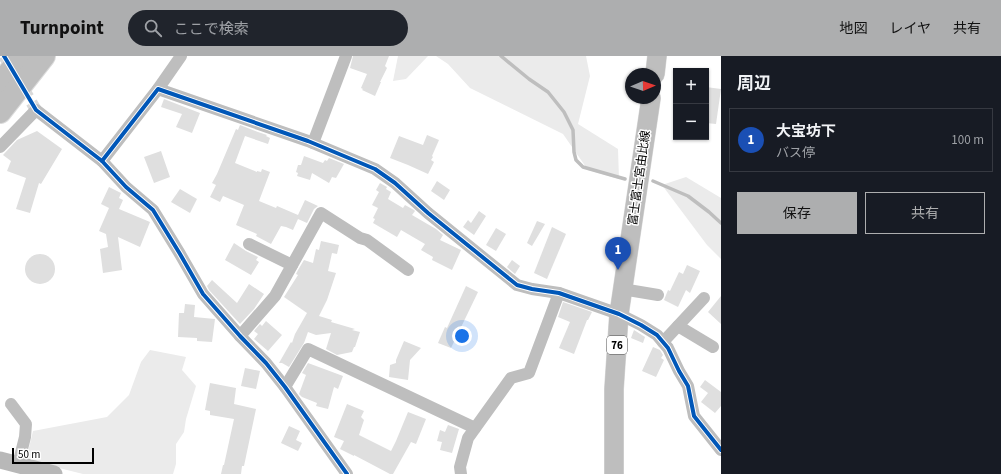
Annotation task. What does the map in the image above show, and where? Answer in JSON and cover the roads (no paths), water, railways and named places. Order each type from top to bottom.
[{"type":"highway","points":[[0,84],[22,56]]},
{"type":"highway","points":[[0,112],[44,56]]},
{"type":"main road","points":[[656,68],[657,56]]},
{"type":"main road","name":"富士富士宮由比線","points":[[614,474],[614,389],[618,314],[650,104]]},
{"type":"street","points":[[102,161],[158,89],[181,56]]},
{"type":"street","points":[[313,143],[346,56]]},
{"type":"street","points":[[158,89],[313,143],[375,168],[517,285],[560,293],[618,314],[641,325],[657,335],[668,348],[688,386],[694,416],[721,450]]},
{"type":"street","points":[[0,146],[6,142],[36,110],[102,161],[152,210],[203,294],[266,363],[348,474]]},
{"type":"street","points":[[240,336],[275,296],[321,214],[360,238],[367,240],[408,270]]},
{"type":"street","points":[[249,244],[292,265]]},
{"type":"street","points":[[622,289],[658,295]]},
{"type":"street","points":[[461,474],[460,467],[468,438],[511,378],[529,373],[560,293]]},
{"type":"street","points":[[663,342],[704,298]]},
{"type":"street","points":[[678,326],[714,347]]},
{"type":"street","points":[[285,387],[308,349],[475,428]]},
{"type":"street","points":[[11,404],[26,424],[25,437],[18,465]]},
{"type":"street","points":[[0,460],[54,474]]},
{"type":"waterway","points":[[501,56],[529,79],[548,92],[564,112],[573,130],[576,160],[583,167],[625,179]]},
{"type":"waterway","points":[[653,181],[688,196],[721,223]]},
{"type":"tunnel","points":[[4,56],[36,110]]},
{"type":"place","name":"大宝坊下","points":[[618,270]]}]
